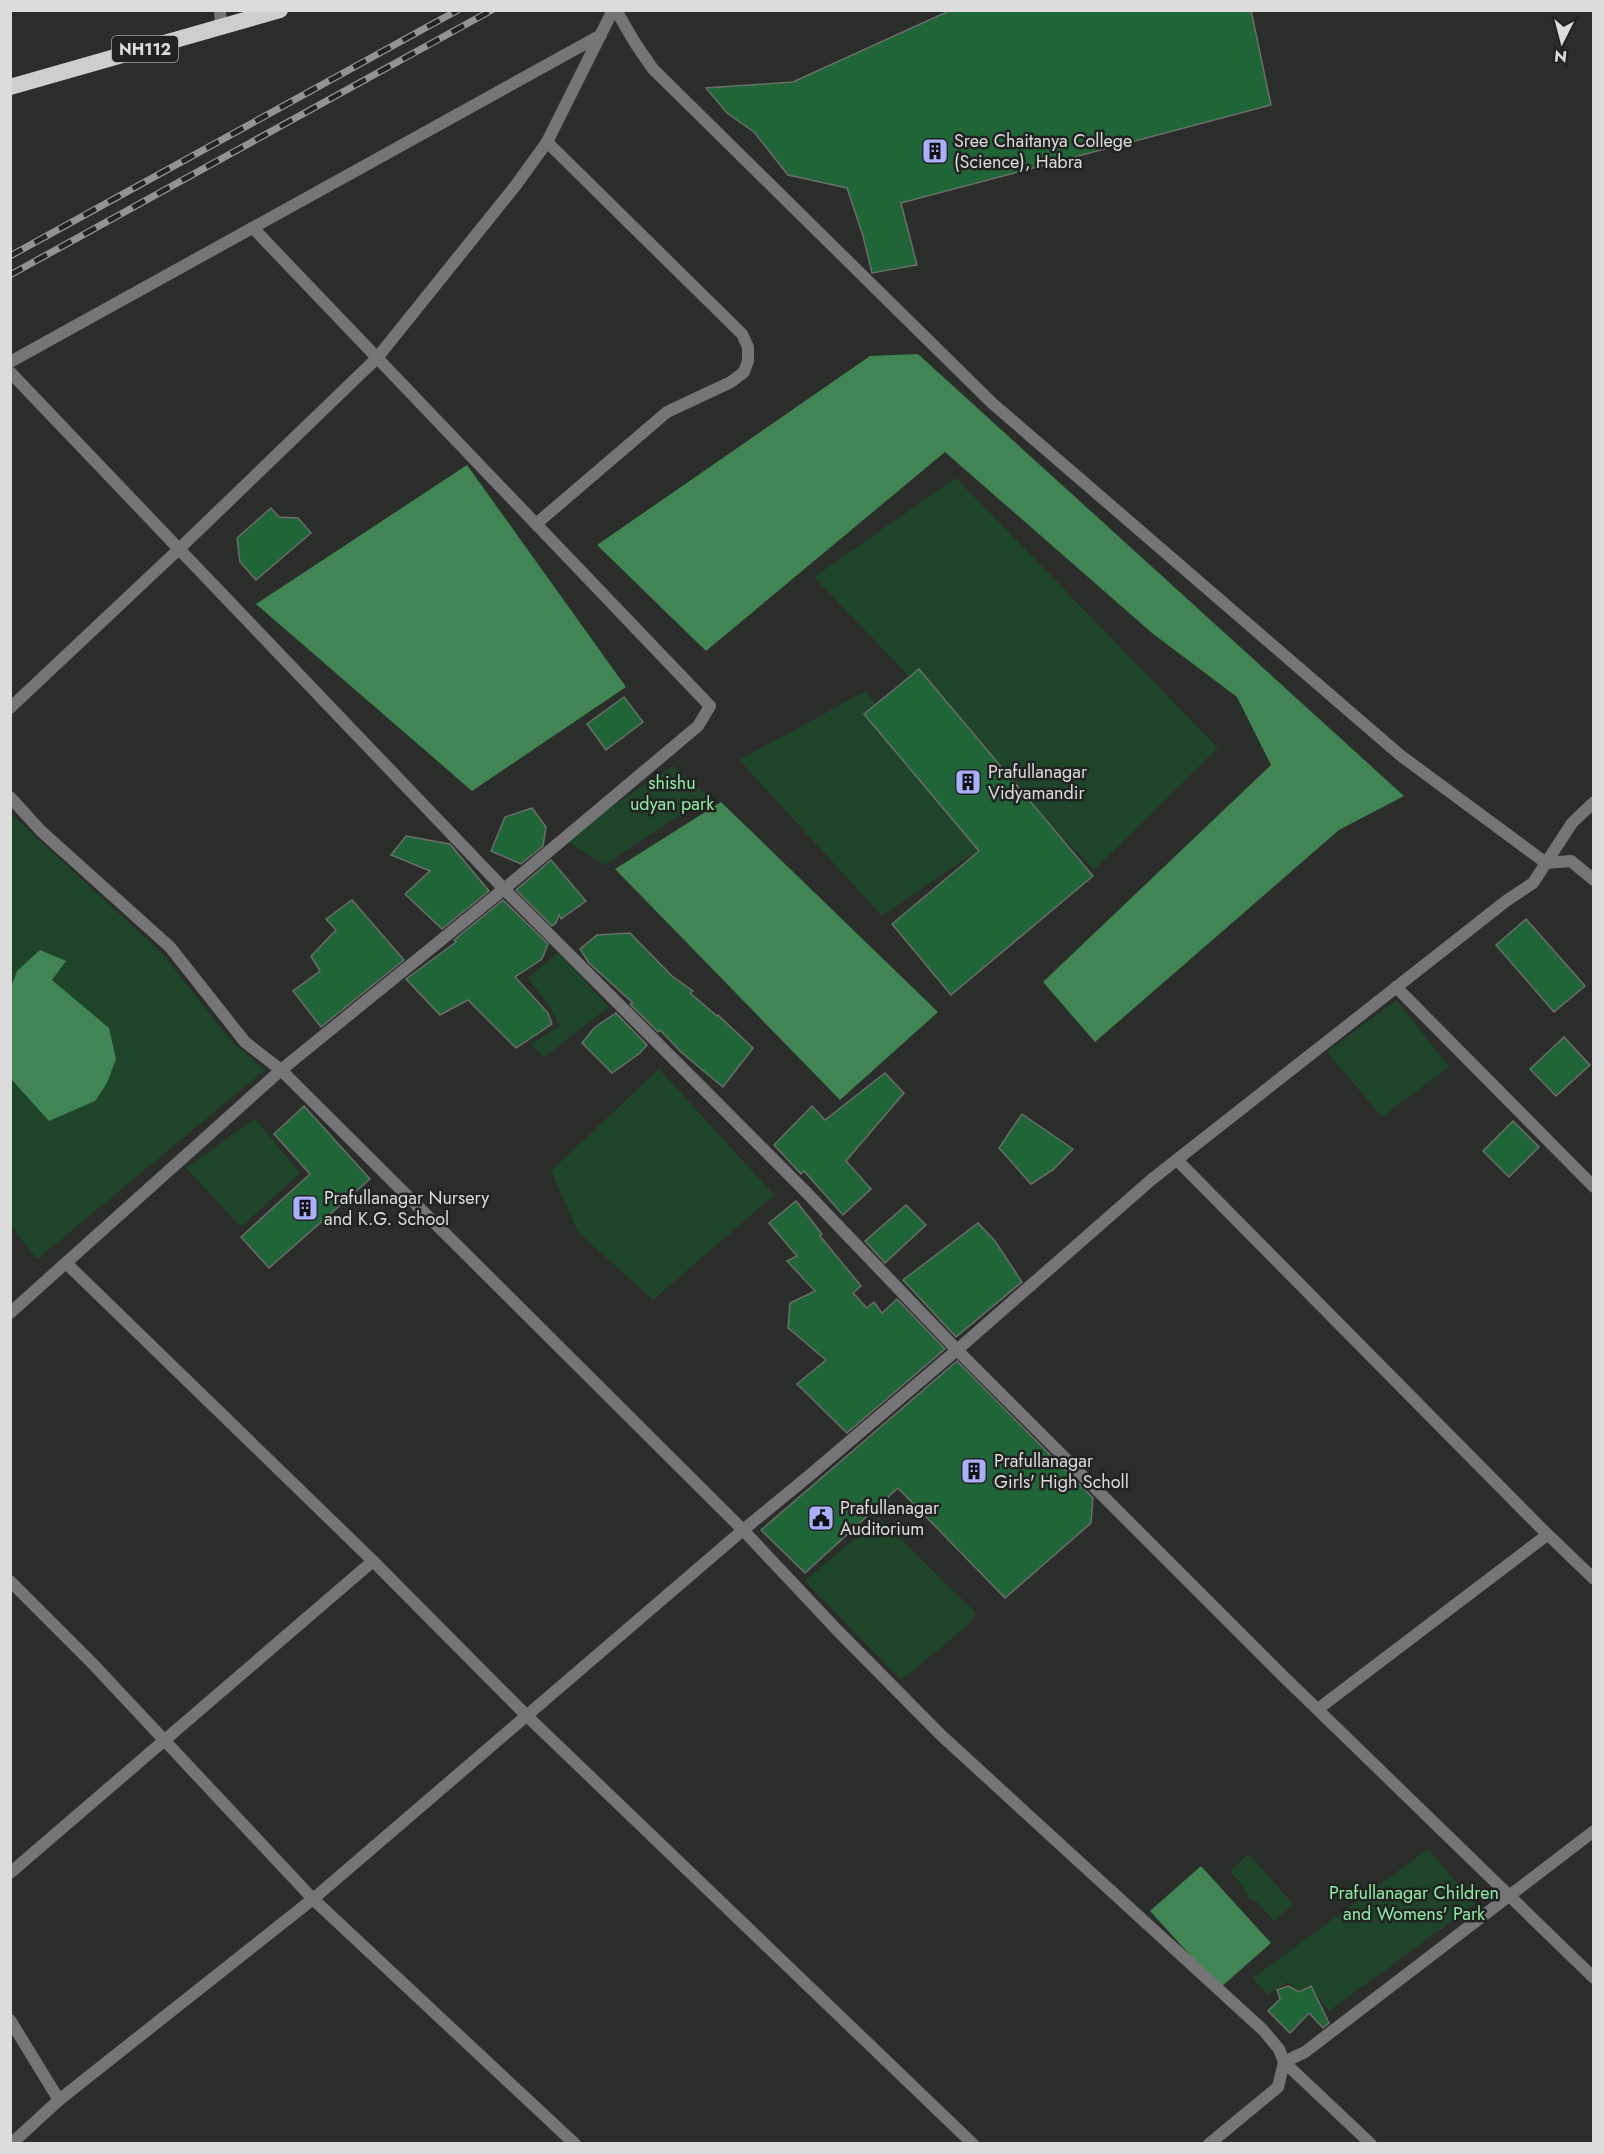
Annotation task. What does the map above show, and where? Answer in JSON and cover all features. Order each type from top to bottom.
[{"type":"highway","name":"NH112","points":[[10,87],[220,19],[280,10]]},
{"type":"street","points":[[10,708],[377,358],[548,142],[614,10]]},
{"type":"street","points":[[614,10],[653,69],[993,403],[1401,755],[1546,863],[1571,861],[1593,880]]},
{"type":"street","points":[[10,362],[601,35]]},
{"type":"street","points":[[536,524],[667,412],[731,382],[744,372],[748,361],[748,347],[742,334],[548,142]]},
{"type":"street","points":[[10,1313],[281,1070],[504,889],[698,726],[710,706],[253,228]]},
{"type":"street","points":[[10,372],[504,889],[805,1191],[957,1350],[1318,1710],[1593,1978]]},
{"type":"street","points":[[10,798],[41,831],[170,947],[245,1042],[281,1070],[743,1530],[838,1631],[942,1736],[1263,2030],[1279,2049],[1284,2062],[1371,2144]]},
{"type":"street","points":[[11,2144],[59,2100],[314,1899],[743,1530],[957,1350],[1150,1180],[1506,901],[1533,883],[1572,823],[1593,802]]},
{"type":"street","points":[[1396,987],[1593,1187]]},
{"type":"street","points":[[1177,1160],[1593,1579]]},
{"type":"street","points":[[66,1263],[373,1561],[527,1716],[973,2144]]},
{"type":"street","points":[[1318,1710],[1547,1535]]},
{"type":"street","points":[[10,1873],[373,1561]]},
{"type":"street","points":[[10,1581],[92,1663],[314,1899],[575,2144]]},
{"type":"street","points":[[1284,2062],[1305,2052],[1593,1831]]},
{"type":"street","points":[[10,2020],[59,2100]]},
{"type":"street","points":[[1209,2144],[1278,2087],[1284,2062]]},
{"type":"green space","points":[[956,478],[1218,748],[1094,870],[814,577]]},
{"type":"green space","points":[[866,691],[977,851],[882,916],[739,760]]},
{"type":"green space","name":"shishu udyan park","points":[[673,766],[709,796],[604,865],[564,839]]},
{"type":"green space","points":[[10,813],[161,952],[231,1041],[265,1070],[37,1259],[11,1226]]},
{"type":"green space","points":[[558,952],[609,1007],[544,1057],[531,1044],[560,1026],[548,1004],[528,978]]},
{"type":"green space","points":[[1396,1000],[1449,1067],[1382,1117],[1327,1052]]},
{"type":"green space","points":[[659,1069],[774,1195],[653,1300],[578,1232],[551,1171]]},
{"type":"green space","points":[[255,1119],[300,1173],[241,1227],[186,1168]]},
{"type":"green space","points":[[879,1518],[976,1613],[969,1624],[901,1680],[805,1581]]},
{"type":"green space","name":"Prafullanagar Children and Womens' Park","points":[[1428,1849],[1475,1904],[1329,2011],[1308,1985],[1299,1992],[1288,1982],[1267,1995],[1253,1978]]},
{"type":"green space","points":[[1249,1854],[1293,1904],[1274,1921],[1257,1902],[1249,1899],[1241,1884],[1230,1871]]},
{"type":"shaded area","points":[[918,354],[1404,796],[1339,830],[1095,1042],[1043,982],[1271,765],[1237,697],[1152,633],[945,452],[706,651],[597,545],[870,356]]},
{"type":"shaded area","points":[[467,465],[626,687],[472,791],[256,604]]},
{"type":"shaded area","points":[[721,802],[938,1012],[840,1100],[615,869]]},
{"type":"shaded area","points":[[40,950],[66,961],[52,980],[109,1028],[116,1059],[107,1083],[95,1101],[49,1121],[11,1079],[11,987],[17,971]]},
{"type":"shaded area","points":[[1201,1866],[1271,1943],[1220,1988],[1150,1911]]},
{"type":"building","name":"Sree Chaitanya College (Science), Habra","points":[[951,10],[1251,10],[1271,105],[901,203],[917,265],[872,273],[863,236],[847,188],[788,175],[754,132],[727,113],[706,88],[793,82]]},
{"type":"building","points":[[271,508],[279,517],[298,518],[311,533],[256,580],[240,562],[237,538]]},
{"type":"building","name":"Prafullanagar Vidyamandir","points":[[919,669],[1093,876],[951,995],[892,924],[979,851],[864,714]]},
{"type":"building","points":[[624,697],[643,722],[606,750],[587,724]]},
{"type":"building","points":[[532,808],[546,827],[543,846],[521,864],[491,851],[505,817]]},
{"type":"building","points":[[406,836],[450,844],[489,891],[442,929],[405,894],[430,871],[391,855]]},
{"type":"building","points":[[551,860],[586,901],[561,919],[559,915],[552,926],[516,890]]},
{"type":"building","points":[[352,900],[404,960],[321,1027],[293,991],[320,971],[311,956],[336,930],[326,919]]},
{"type":"building","points":[[503,900],[548,944],[542,959],[515,977],[548,1013],[552,1024],[516,1048],[468,1000],[440,1015],[406,979],[456,942],[454,940]]},
{"type":"building","points":[[1526,919],[1585,986],[1554,1012],[1496,945]]},
{"type":"building","points":[[630,933],[672,976],[693,991],[690,993],[718,1015],[753,1048],[723,1087],[682,1053],[660,1030],[658,1032],[630,1004],[633,1003],[589,963],[580,949],[597,935]]},
{"type":"building","points":[[616,1013],[647,1045],[640,1053],[612,1073],[582,1043],[595,1027]]},
{"type":"building","points":[[1564,1037],[1590,1065],[1556,1096],[1530,1069]]},
{"type":"building","points":[[885,1073],[904,1093],[846,1161],[871,1189],[843,1215],[804,1171],[801,1174],[774,1145],[812,1106],[825,1120]]},
{"type":"building","name":"Prafullanagar Nursery and K.G. School","points":[[304,1106],[370,1179],[269,1268],[241,1237],[310,1174],[274,1134]]},
{"type":"building","points":[[1022,1114],[1073,1149],[1053,1170],[1031,1184],[999,1148]]},
{"type":"building","points":[[1513,1121],[1539,1147],[1509,1177],[1483,1151]]},
{"type":"building","points":[[796,1201],[822,1234],[820,1236],[861,1286],[853,1293],[867,1308],[874,1302],[882,1313],[897,1299],[945,1349],[847,1433],[797,1384],[826,1360],[788,1328],[790,1303],[815,1291],[787,1261],[797,1256],[769,1223]]},
{"type":"building","points":[[906,1205],[926,1225],[885,1263],[865,1241]]},
{"type":"building","points":[[978,1223],[995,1241],[1022,1282],[956,1337],[903,1280]]},
{"type":"building","name":"Prafullanagar Girls' High Scholl","points":[[957,1361],[1093,1498],[1091,1523],[1005,1598],[898,1488],[805,1573],[761,1530]]},
{"type":"building","points":[[1288,1986],[1299,1992],[1311,1986],[1329,2023],[1323,2028],[1309,2013],[1290,2033],[1268,2011],[1280,1999],[1277,1990]]},
{"type":"railway","points":[[10,256],[458,10]]},
{"type":"railway","points":[[10,275],[492,10]]},
{"type":"place","name":"Sree Chaitanya College (Science), Habra","points":[[935,151]]},
{"type":"place","name":"Prafullanagar Vidyamandir","points":[[968,782]]},
{"type":"place","name":"Prafullanagar Nursery and K.G. School","points":[[305,1208]]},
{"type":"place","name":"Prafullanagar Girls' High Scholl","points":[[974,1471]]},
{"type":"place","name":"Prafullanagar Auditorium","points":[[821,1518]]}]
